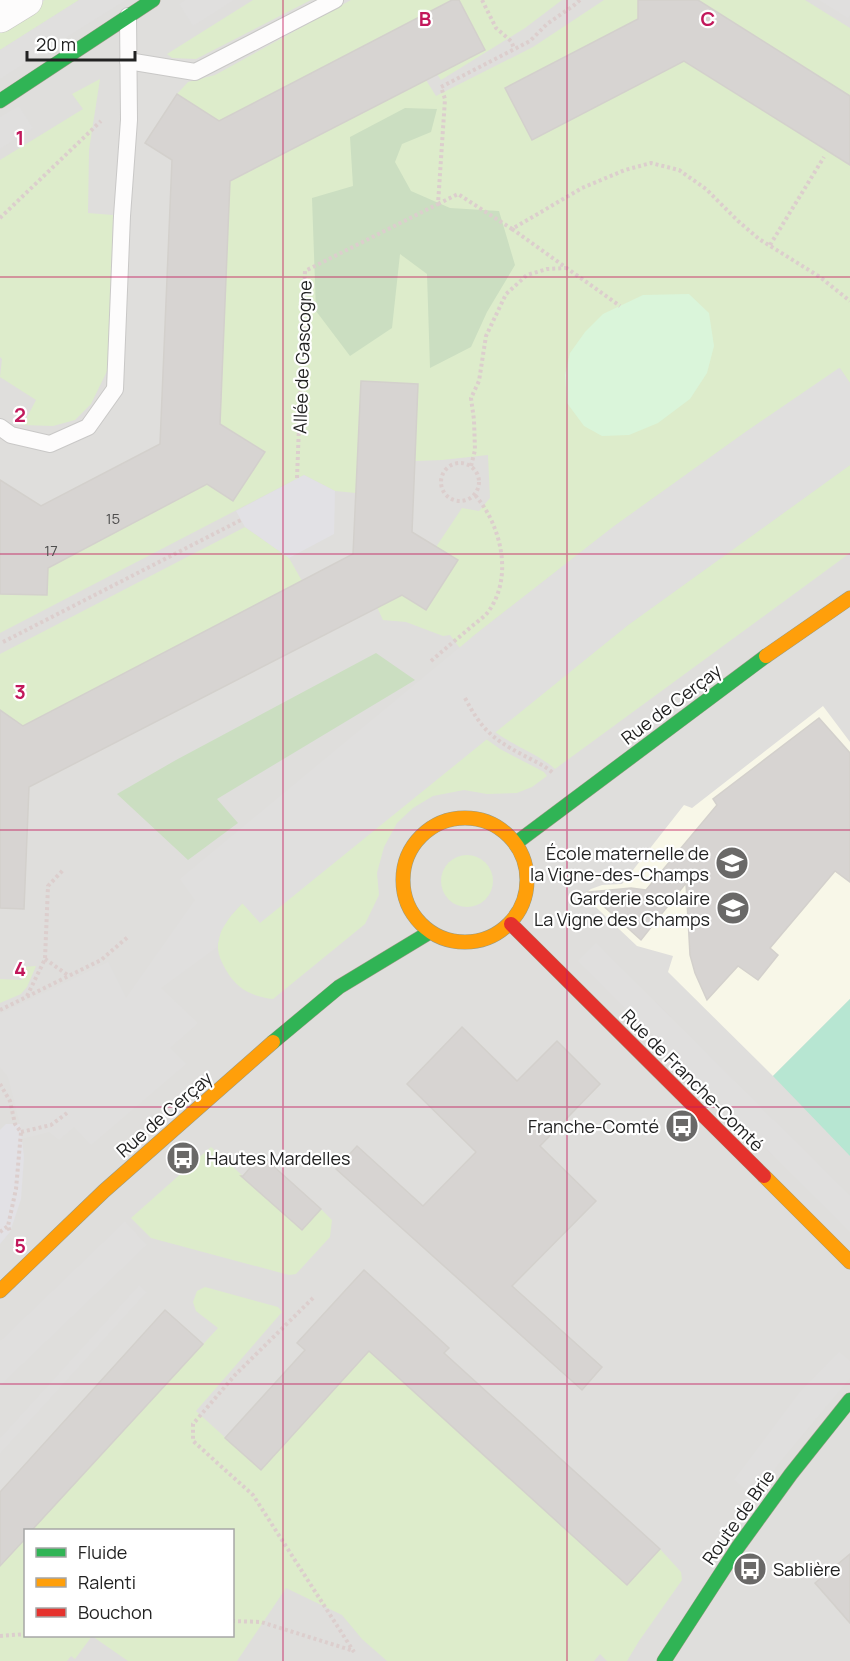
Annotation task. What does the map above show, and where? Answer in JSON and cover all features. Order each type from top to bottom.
[{"type":"street","points":[[0,16],[26,0]]},
{"type":"street","points":[[0,101],[153,0]]},
{"type":"street","name":"Rue de Cerçay","points":[[516,843],[760,660],[850,598]]},
{"type":"street","points":[[466,818],[487,822],[506,832],[516,843],[527,870],[526,891],[519,912],[511,924],[488,938],[469,943],[449,941],[430,932],[406,914],[403,889],[404,867],[412,848],[426,831],[445,821],[466,818]]},
{"type":"street","name":"Rue de Franche-Comté","points":[[511,924],[850,1262]]},
{"type":"street","name":"Rue de Cerçay","points":[[0,1291],[104,1191],[339,987],[430,932]]},
{"type":"street","name":"Rue de Cerçay","points":[[359,974],[381,946]]},
{"type":"street","name":"Route de Brie","points":[[664,1661],[738,1547],[791,1474],[850,1400]]},
{"type":"lane","points":[[128,61],[195,72],[335,0]]},
{"type":"lane","points":[[0,428],[10,435],[50,444],[88,427],[115,389],[122,216],[129,120],[128,15]]},
{"type":"path","points":[[482,0],[496,28],[511,41],[514,48]]},
{"type":"path","points":[[438,204],[445,99],[441,87],[530,41],[547,24],[580,0]]},
{"type":"path","points":[[0,218],[129,93]]},
{"type":"path","points":[[770,245],[824,158]]},
{"type":"path","points":[[512,229],[582,188],[651,163],[679,170],[706,189],[759,238],[820,277],[850,301]]},
{"type":"path","points":[[438,204],[458,194],[512,229],[620,306]]},
{"type":"path","name":"Allée de Gascogne","points":[[297,478],[305,271],[438,204]]},
{"type":"path","points":[[471,466],[475,450],[471,398],[479,381],[486,336],[506,294],[527,275],[547,269],[566,268]]},
{"type":"path","points":[[458,464],[471,466],[478,477],[479,484],[475,495],[459,501],[448,497],[442,487],[442,474],[446,469],[458,464]]},
{"type":"path","points":[[432,660],[488,613],[503,577],[502,558],[495,529],[485,507],[475,495]]},
{"type":"path","points":[[3,642],[241,520]]},
{"type":"path","points":[[465,698],[475,717],[491,736],[552,771],[556,777]]},
{"type":"path","points":[[27,997],[45,959],[48,886],[64,868]]},
{"type":"path","points":[[0,1010],[102,960],[129,936]]},
{"type":"path","points":[[45,959],[69,976]]},
{"type":"path","points":[[0,1084],[10,1101],[15,1124],[21,1132],[16,1189],[8,1226],[10,1232]]},
{"type":"path","points":[[21,1132],[51,1125],[67,1113]]},
{"type":"path","points":[[0,1232],[8,1226]]},
{"type":"path","points":[[234,1621],[261,1623],[354,1652],[253,1495],[193,1441],[193,1424],[235,1375],[313,1298]]},
{"type":"path","points":[[0,1636],[24,1634]]},
{"type":"shaded area","points":[[0,0],[850,0],[850,1661],[0,1661]]},
{"type":"shaded area","points":[[79,0],[126,0],[0,79],[0,50]]},
{"type":"shaded area","points":[[185,0],[234,0],[193,26],[179,4]]},
{"type":"shaded area","points":[[819,0],[850,0],[850,15],[848,18]]},
{"type":"shaded area","points":[[19,106],[33,128],[0,149],[0,117]]},
{"type":"shaded area","points":[[839,368],[850,383],[850,465],[628,625],[260,923],[242,903],[221,931],[217,947],[161,988],[198,1023],[170,1048],[186,1064],[91,1145],[74,1127],[59,1140],[49,1132],[22,1139],[8,1077],[0,1067],[0,1014],[108,962],[126,998],[195,900],[180,879],[471,638],[613,527]]},
{"type":"shaded area","points":[[304,475],[335,491],[334,534],[289,558],[245,527],[236,511]]},
{"type":"shaded area","points":[[823,706],[850,742],[850,999],[773,1076],[668,972],[673,956],[637,946],[583,895],[602,885],[622,884],[684,805],[692,808]]},
{"type":"shaded area","points":[[596,943],[850,1196],[850,1232],[578,961]]},
{"type":"shaded area","points":[[6,1124],[20,1124],[24,1157],[21,1199],[10,1232],[0,1244],[0,1130]]},
{"type":"shaded area","points":[[125,1221],[147,1245],[0,1386],[0,1341]]},
{"type":"shaded area","points":[[139,1285],[147,1292],[0,1454],[0,1438]]},
{"type":"shaded area","points":[[839,1352],[850,1361],[850,1378],[779,1463],[756,1497],[734,1480],[800,1392]]},
{"type":"green space","points":[[45,0],[79,0],[0,50],[0,28]]},
{"type":"green space","points":[[253,0],[311,0],[196,59],[172,58],[167,54]]},
{"type":"green space","points":[[351,0],[452,0],[215,123],[213,117],[177,94],[188,82],[215,75]]},
{"type":"green space","points":[[459,0],[562,0],[525,28],[441,80],[437,74],[485,50]]},
{"type":"green space","points":[[604,0],[638,0],[644,16],[505,88],[532,140],[676,65],[678,57],[850,165],[850,383],[840,368],[747,431],[613,527],[472,637],[462,651],[450,635],[443,636],[406,622],[383,620],[377,607],[395,591],[426,609],[436,547],[462,508],[479,511],[490,498],[488,455],[415,461],[418,384],[361,381],[356,493],[335,491],[304,475],[0,633],[0,594],[47,595],[48,562],[204,481],[233,501],[265,452],[228,429],[224,432],[220,430],[230,177],[233,175],[237,178],[426,80],[436,96],[533,47]]},
{"type":"green space","points":[[694,0],[805,0],[850,28],[850,96]]},
{"type":"green space","points":[[100,79],[89,150],[88,213],[113,215],[109,367],[91,404],[75,420],[53,426],[23,425],[36,400],[0,377],[2,359],[0,357],[0,160],[83,109],[72,94]]},
{"type":"green space","points":[[405,108],[437,109],[431,132],[402,144],[395,162],[411,191],[450,208],[499,211],[515,265],[487,312],[471,347],[430,368],[427,274],[400,254],[392,328],[350,356],[316,311],[312,198],[353,186],[350,137]]},
{"type":"green space","points":[[689,294],[709,313],[714,346],[707,373],[690,399],[658,423],[629,435],[602,436],[584,426],[567,403],[565,375],[570,353],[585,332],[603,314],[643,295]]},
{"type":"green space","points":[[850,465],[850,553],[555,769],[541,758],[495,732],[628,625]]},
{"type":"green space","points":[[245,527],[289,558],[302,581],[19,728],[18,722],[0,710],[0,654]]},
{"type":"green space","points":[[376,653],[415,680],[217,799],[238,823],[188,860],[117,794],[176,760]]},
{"type":"green space","points":[[486,739],[544,772],[547,776],[532,787],[517,793],[487,794],[464,790],[433,796],[413,808],[397,823],[384,847],[377,873],[379,895],[365,924],[273,999],[260,997],[235,983],[222,962],[218,951],[219,940],[226,923],[243,903],[260,922]]},
{"type":"green space","points":[[462,855],[472,855],[481,859],[489,867],[493,881],[489,895],[481,903],[472,907],[462,907],[453,903],[445,895],[441,886],[441,876],[445,867],[453,859]]},
{"type":"green space","points":[[36,966],[27,987],[21,994],[0,1003],[0,979],[22,980],[22,967]]},
{"type":"green space","points":[[850,999],[850,1156],[773,1076]]},
{"type":"green space","points":[[211,1147],[302,1230],[321,1209],[332,1220],[330,1237],[296,1274],[289,1275],[151,1238],[131,1218]]},
{"type":"green space","points":[[205,1287],[278,1307],[282,1312],[196,1411],[261,1470],[369,1351],[627,1585],[660,1549],[681,1572],[682,1580],[627,1661],[607,1661],[600,1654],[594,1661],[387,1661],[362,1639],[342,1615],[286,1588],[237,1661],[128,1661],[93,1637],[234,1637],[234,1529],[33,1529],[218,1328],[196,1311],[193,1302],[197,1291]]},
{"type":"green space","points":[[24,1539],[24,1637],[91,1637],[75,1659],[71,1656],[67,1661],[0,1661],[0,1566]]},
{"type":"building","points":[[452,0],[459,0],[485,50],[230,181],[220,424],[265,452],[233,501],[207,484],[48,568],[47,595],[0,594],[0,480],[41,506],[160,444],[172,160],[145,143],[177,94],[219,121]]},
{"type":"building","points":[[638,0],[698,0],[850,96],[850,165],[684,61],[532,140],[505,88],[638,19]]},
{"type":"building","points":[[361,381],[418,384],[412,532],[458,560],[426,610],[402,595],[29,787],[24,909],[0,908],[0,710],[23,726],[353,554]]},
{"type":"building","points":[[819,718],[850,753],[850,882],[835,871],[770,948],[778,955],[758,980],[738,966],[707,1000],[690,955],[686,883],[641,940],[588,892],[631,888],[646,890],[717,805],[713,799]]},
{"type":"building","points":[[462,1027],[517,1081],[557,1041],[600,1084],[540,1146],[596,1201],[512,1286],[602,1367],[582,1390],[336,1169],[357,1146],[423,1206],[476,1152],[407,1084]]},
{"type":"building","points":[[261,1155],[321,1209],[302,1230],[241,1176]]},
{"type":"building","points":[[364,1270],[449,1348],[444,1353],[660,1549],[627,1585],[369,1351],[261,1470],[225,1438],[305,1350],[297,1343]]},
{"type":"building","points":[[165,1310],[203,1344],[33,1529],[24,1529],[24,1540],[0,1566],[0,1492]]},
{"type":"building","points":[[850,1554],[850,1623],[815,1583]]},
{"type":"traffic: fast","points":[[0,101],[153,0]]},
{"type":"traffic: fast","points":[[516,843],[766,656]]},
{"type":"traffic: fast","points":[[273,1042],[339,987],[430,932]]},
{"type":"traffic: fast","points":[[664,1661],[738,1547],[791,1474],[850,1400]]},
{"type":"traffic: slow","points":[[766,656],[850,598]]},
{"type":"traffic: slow","points":[[465,818],[489,823],[500,828],[509,836],[517,845],[522,856],[527,880],[522,904],[517,915],[509,924],[500,932],[489,937],[465,942],[441,937],[430,932],[421,924],[413,915],[408,904],[403,880],[408,856],[413,845],[421,836],[430,828],[441,823],[465,818]]},
{"type":"traffic: slow","points":[[0,1291],[104,1191],[273,1042]]},
{"type":"traffic: slow","points":[[764,1176],[850,1262]]},
{"type":"traffic: jam","points":[[511,924],[764,1176]]},
{"type":"place","name":"École maternelle de la Vigne-des-Champs","points":[[732,863]]},
{"type":"place","name":"Garderie scolaire La Vigne des Champs","points":[[733,908]]},
{"type":"place","name":"Franche-Comté","points":[[682,1126]]},
{"type":"place","name":"Hautes Mardelles","points":[[183,1158]]},
{"type":"place","name":"Sablière","points":[[750,1569]]}]
